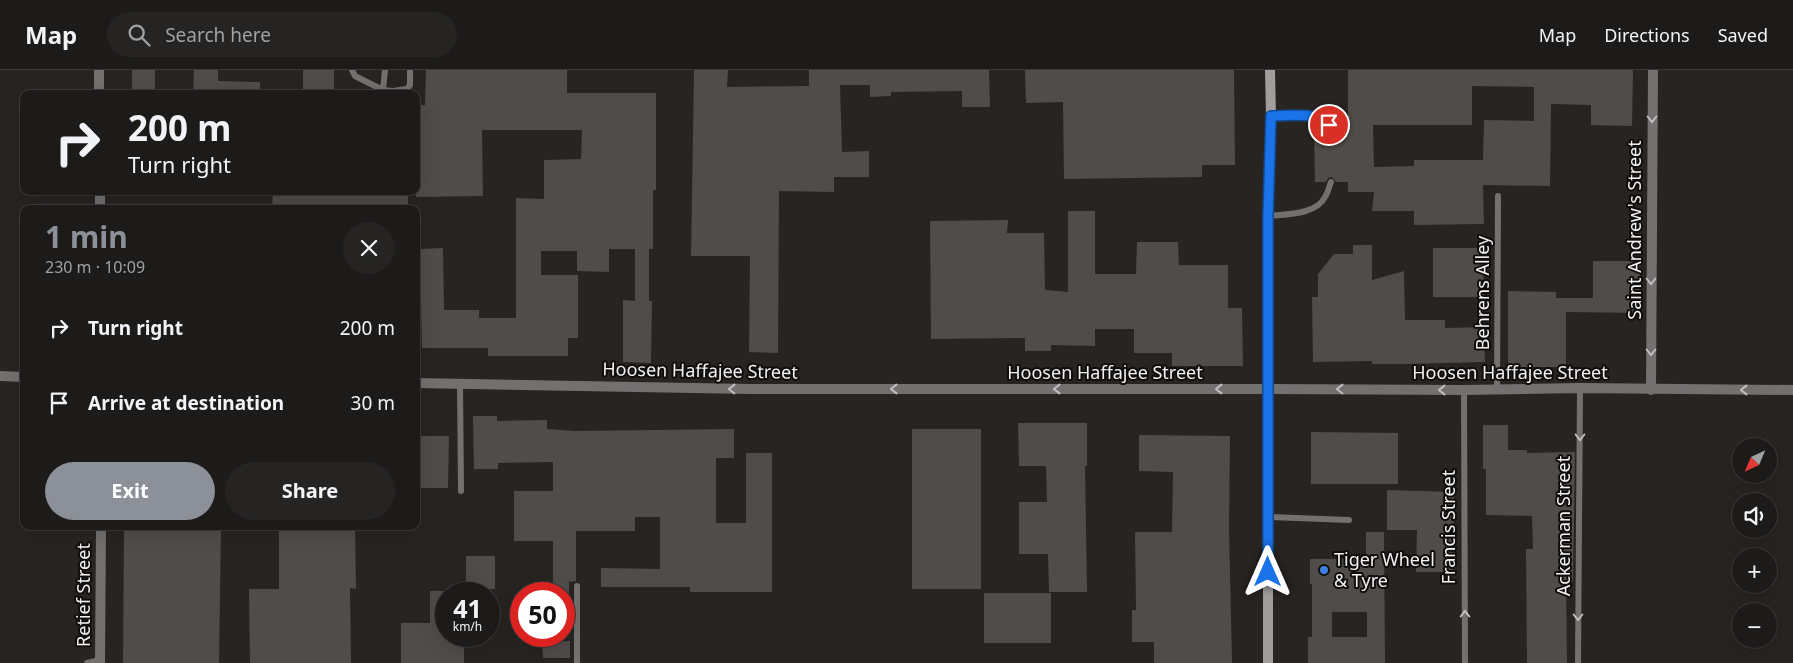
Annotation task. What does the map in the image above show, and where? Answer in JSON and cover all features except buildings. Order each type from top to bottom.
[{"type":"main road","points":[[1268,663],[1268,216],[1271,116],[1270,70]]},
{"type":"street","points":[[99,70],[99,90]]},
{"type":"street","name":"Saint Andrew's Street","points":[[1651,390],[1653,70]]},
{"type":"street","points":[[0,376],[20,376]]},
{"type":"street","name":"Hoosen Haffajee Street","points":[[420,383],[750,389],[1268,388],[1464,390],[1580,388],[1793,390]]},
{"type":"street","name":"Retief Street","points":[[100,662],[101,530]]},
{"type":"lane","points":[[352,70],[355,76],[383,90],[385,70]]},
{"type":"lane","points":[[402,90],[407,89],[410,85],[410,70]]},
{"type":"lane","points":[[1271,116],[1310,115],[1322,118],[1329,125]]},
{"type":"lane","points":[[1268,216],[1300,213],[1314,207],[1325,199],[1331,182]]},
{"type":"lane","name":"Behrens Alley","points":[[1498,196],[1498,389]]},
{"type":"lane","points":[[460,384],[461,491]]},
{"type":"lane","name":"Ackerman Street","points":[[1578,663],[1580,388]]},
{"type":"lane","name":"Francis Street","points":[[1464,390],[1465,663]]},
{"type":"lane","points":[[1268,517],[1349,520]]},
{"type":"lane","points":[[577,586],[577,663]]},
{"type":"lane","points":[[87,663],[100,662]]},
{"type":"place","name":"Tiger Wheel & Tyre","points":[[1324,570]]},
{"type":"route","points":[[1268,572],[1268,216],[1271,116],[1310,115],[1322,118],[1329,125]]}]
